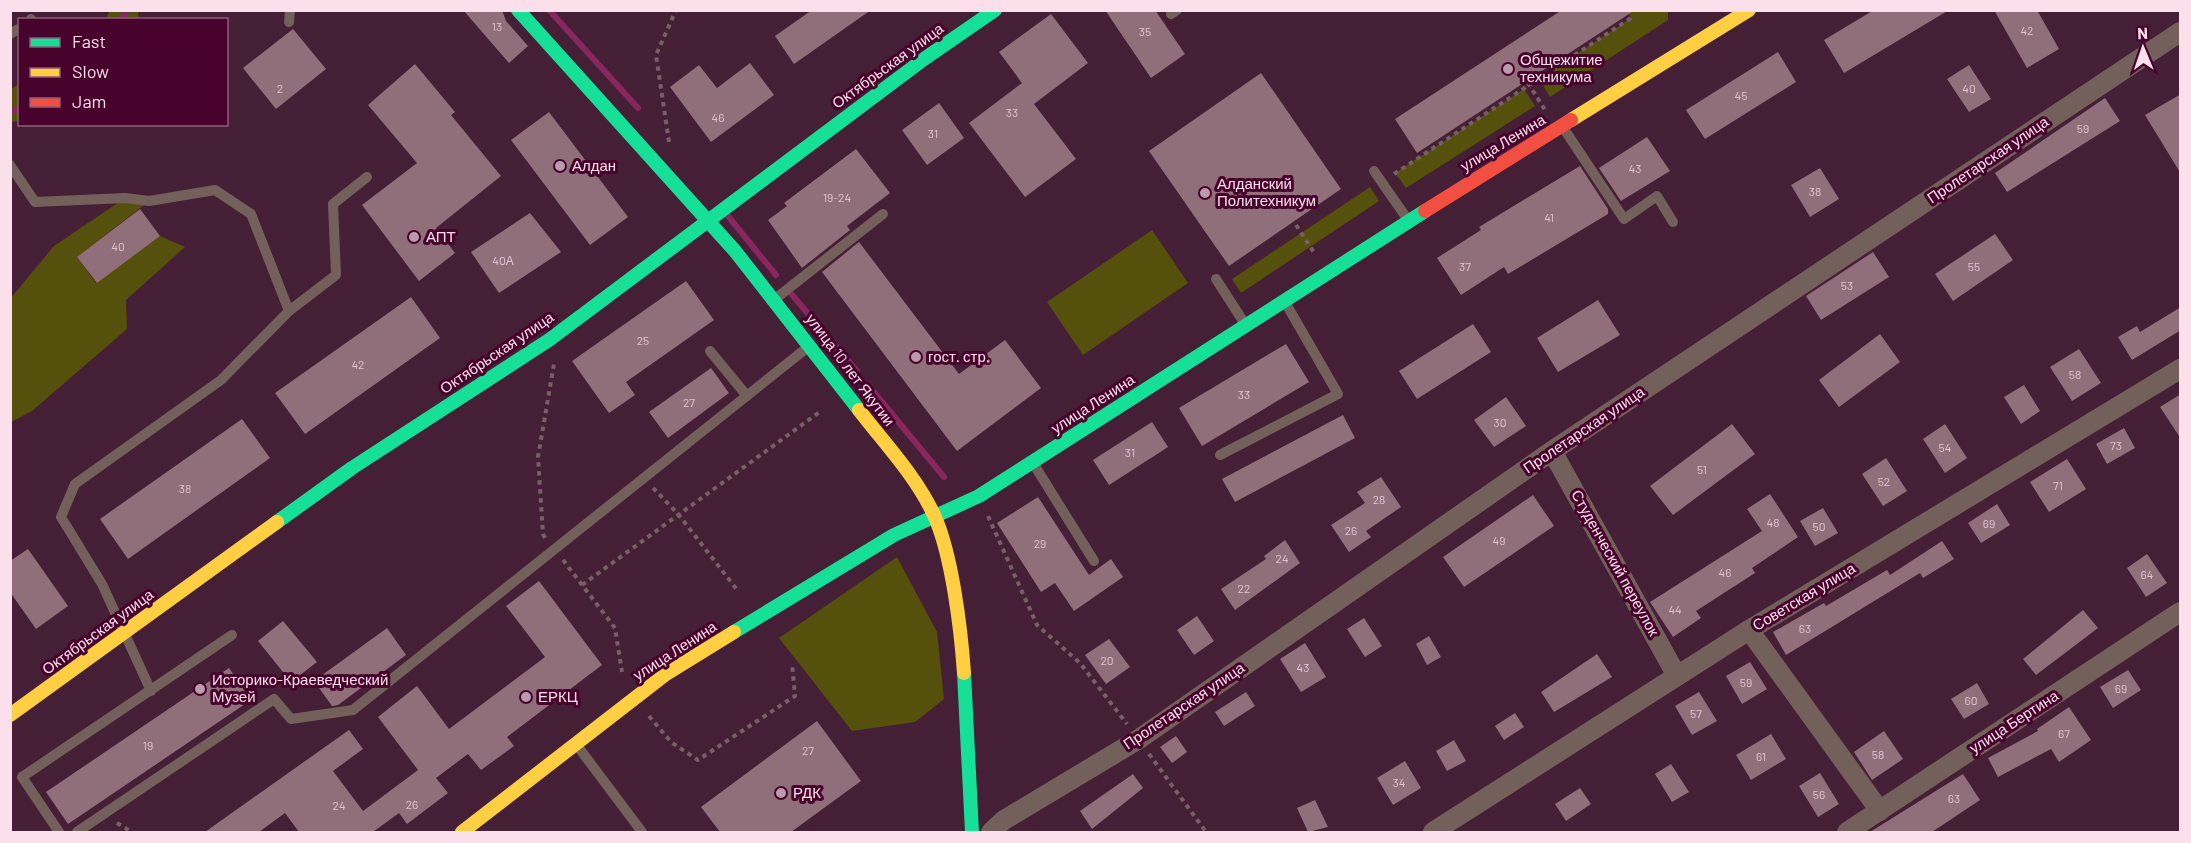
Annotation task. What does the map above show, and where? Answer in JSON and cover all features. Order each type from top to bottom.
[{"type":"main road","name":"улица 10 лет Якутии","points":[[518,10],[677,189],[710,222],[775,299],[916,483],[934,517],[952,578],[964,670],[972,832]]},
{"type":"main road","name":"Октябрьская улица","points":[[10,715],[352,468],[549,339],[710,222],[915,66],[995,10]]},
{"type":"main road","name":"улица Ленина","points":[[462,832],[666,674],[884,541],[979,496],[1033,463],[1284,299],[1749,10]]},
{"type":"main road","points":[[1705,17],[1714,31]]},
{"type":"street","name":"Пролетарская улица","points":[[991,832],[1004,820],[1139,739],[1552,451],[2181,32]]},
{"type":"street","name":"Советская улица","points":[[1433,832],[1749,630],[2181,369]]},
{"type":"street","name":"Студенческий переулок","points":[[1552,451],[1677,676]]},
{"type":"street","name":"улица Бертина","points":[[1847,832],[2181,612]]},
{"type":"street","points":[[1749,630],[1880,811]]},
{"type":"lane","points":[[289,22],[290,10]]},
{"type":"lane","points":[[1559,128],[1624,219],[1657,196],[1673,222]]},
{"type":"lane","points":[[10,165],[35,202],[125,198],[149,201],[215,190],[251,214],[289,311]]},
{"type":"lane","points":[[1374,171],[1408,221]]},
{"type":"lane","points":[[151,691],[126,632],[102,584],[61,517],[75,484],[221,380],[289,311],[336,275],[333,204],[367,177]]},
{"type":"lane","points":[[775,299],[883,214]]},
{"type":"lane","points":[[1216,279],[1245,324]]},
{"type":"lane","points":[[1220,455],[1338,394],[1284,299]]},
{"type":"lane","points":[[77,832],[274,699],[291,719],[353,710],[810,345]]},
{"type":"lane","points":[[710,351],[747,396]]},
{"type":"lane","points":[[1033,463],[1094,561]]},
{"type":"lane","points":[[59,832],[22,777],[232,635]]},
{"type":"lane","points":[[576,744],[642,832]]},
{"type":"path","points":[[670,146],[656,55],[676,10]]},
{"type":"path","points":[[1382,181],[1631,18]]},
{"type":"path","points":[[1523,75],[1559,128]]},
{"type":"path","points":[[1296,225],[1327,272]]},
{"type":"path","points":[[549,339],[556,348],[538,457],[543,534],[615,628],[622,672]]},
{"type":"path","points":[[582,585],[820,411]]},
{"type":"path","points":[[644,478],[678,513],[738,591]]},
{"type":"path","points":[[979,496],[1036,625],[1080,663],[1139,739],[1206,832]]},
{"type":"path","points":[[634,699],[672,742],[698,760],[795,696],[792,663]]},
{"type":"shaded area","points":[[110,10],[138,11],[139,18],[106,18]]},
{"type":"shaded area","points":[[1628,11],[1668,11],[1668,20],[1550,97],[1539,79],[1631,18]]},
{"type":"shaded area","points":[[18,85],[18,121],[11,122],[11,89]]},
{"type":"shaded area","points":[[1524,89],[1535,106],[1406,188],[1395,173]]},
{"type":"shaded area","points":[[1370,187],[1379,201],[1241,293],[1232,279]]},
{"type":"shaded area","points":[[125,198],[149,201],[77,257],[96,283],[160,236],[185,247],[126,300],[127,329],[32,411],[11,422],[10,299],[54,246]]},
{"type":"shaded area","points":[[1152,230],[1188,283],[1083,355],[1047,302]]},
{"type":"shaded area","points":[[897,557],[937,632],[944,699],[915,722],[852,731],[779,638]]},
{"type":"building","points":[[463,10],[502,10],[506,21],[528,46],[509,63]]},
{"type":"building","points":[[812,10],[871,10],[794,64],[775,36]]},
{"type":"building","points":[[1105,10],[1155,10],[1185,54],[1151,78]]},
{"type":"building","name":"Общежитие техникума","points":[[1562,10],[1635,10],[1417,153],[1395,119]]},
{"type":"building","points":[[1874,10],[1949,10],[1844,73],[1824,40]]},
{"type":"building","points":[[1994,10],[2037,10],[2059,49],[2027,68]]},
{"type":"building","points":[[1051,14],[1088,63],[1034,104],[1076,159],[1025,197],[969,123],[1022,83],[999,52]]},
{"type":"building","points":[[293,29],[326,69],[276,109],[243,68]]},
{"type":"building","points":[[1778,52],[1796,82],[1705,139],[1686,110]]},
{"type":"building","points":[[750,63],[774,95],[711,142],[670,87],[699,65],[717,88]]},
{"type":"building","points":[[415,64],[455,112],[451,115],[501,176],[436,228],[455,253],[419,281],[362,205],[417,163],[368,105]]},
{"type":"building","points":[[1969,65],[1991,99],[1969,112],[1947,79]]},
{"type":"building","points":[[1261,73],[1341,189],[1229,266],[1149,151]]},
{"type":"building","points":[[2181,94],[2181,174],[2145,115]]},
{"type":"building","points":[[2105,98],[2120,121],[2007,192],[1995,173]]},
{"type":"building","points":[[939,103],[964,138],[927,165],[902,130]]},
{"type":"building","name":"Алдан","points":[[549,112],[628,217],[590,245],[511,140]]},
{"type":"building","points":[[1647,137],[1670,171],[1621,201],[1599,168]]},
{"type":"building","points":[[856,149],[890,193],[847,226],[850,230],[802,268],[768,220],[787,206],[784,203]]},
{"type":"building","points":[[1580,166],[1608,209],[1608,214],[1508,274],[1504,267],[1461,295],[1437,258],[1481,230],[1479,227]]},
{"type":"building","points":[[1820,168],[1839,199],[1810,217],[1791,185]]},
{"type":"building","points":[[140,209],[160,236],[97,283],[77,257]]},
{"type":"building","points":[[530,213],[561,252],[499,293],[471,252]]},
{"type":"building","points":[[1995,234],[2013,260],[1953,301],[1935,274]]},
{"type":"building","name":"гост. стр.","points":[[859,242],[959,374],[1005,340],[1041,388],[957,451],[822,272]]},
{"type":"building","points":[[1873,252],[1889,277],[1821,320],[1806,296]]},
{"type":"building","points":[[686,281],[714,320],[626,382],[635,395],[609,413],[572,361]]},
{"type":"building","points":[[411,297],[440,338],[305,434],[275,393]]},
{"type":"building","points":[[1598,300],[1620,335],[1558,372],[1537,338]]},
{"type":"building","points":[[2181,307],[2181,330],[2132,360],[2118,337],[2137,326],[2140,332]]},
{"type":"building","points":[[1473,324],[1491,352],[1417,399],[1399,371]]},
{"type":"building","points":[[1880,334],[1900,362],[1839,407],[1819,380]]},
{"type":"building","points":[[1286,344],[1309,382],[1202,446],[1179,408]]},
{"type":"building","points":[[2079,349],[2101,383],[2072,401],[2050,367]]},
{"type":"building","points":[[711,368],[729,393],[668,438],[649,412]]},
{"type":"building","points":[[2024,385],[2040,411],[2021,424],[2004,397]]},
{"type":"building","points":[[2181,394],[2181,439],[2160,407]]},
{"type":"building","points":[[1506,397],[1526,426],[1494,447],[1474,420]]},
{"type":"building","points":[[1343,415],[1355,438],[1235,502],[1222,479]]},
{"type":"building","points":[[242,419],[270,458],[128,559],[100,519]]},
{"type":"building","points":[[1152,422],[1168,447],[1109,485],[1093,460]]},
{"type":"building","points":[[1732,424],[1755,454],[1673,515],[1650,486]]},
{"type":"building","points":[[1945,424],[1967,458],[1945,473],[1923,439]]},
{"type":"building","points":[[2124,428],[2135,448],[2107,464],[2096,444]]},
{"type":"building","points":[[1886,458],[1907,491],[1883,506],[1862,474]]},
{"type":"building","points":[[2067,459],[2086,489],[2049,512],[2030,482]]},
{"type":"building","points":[[1381,477],[1401,507],[1366,531],[1371,537],[1349,552],[1331,525],[1365,503],[1357,492]]},
{"type":"building","points":[[1770,494],[1798,537],[1752,568],[1755,573],[1696,611],[1701,618],[1673,637],[1650,602],[1762,531],[1747,509]]},
{"type":"building","points":[[1533,495],[1554,526],[1464,587],[1443,557]]},
{"type":"building","points":[[1038,497],[1089,575],[1111,559],[1123,577],[1074,611],[1055,583],[1041,592],[997,523]]},
{"type":"building","points":[[1997,504],[2010,525],[1981,543],[1968,523]]},
{"type":"building","points":[[1823,508],[1838,533],[1815,546],[1800,521]]},
{"type":"building","points":[[1285,540],[1300,563],[1235,610],[1221,589],[1266,559],[1264,556]]},
{"type":"building","points":[[1942,541],[1954,559],[1923,578],[1920,573],[1786,655],[1773,632],[1824,603],[1826,606],[1887,570],[1890,575]]},
{"type":"building","points":[[28,549],[68,606],[36,629],[10,592],[10,561]]},
{"type":"building","points":[[2147,554],[2167,583],[2146,597],[2127,568]]},
{"type":"building","points":[[539,581],[602,665],[507,737],[514,746],[481,770],[468,754],[436,778],[448,793],[407,824],[399,813],[373,832],[299,832],[285,813],[259,832],[205,832],[349,730],[363,749],[333,771],[363,811],[418,770],[378,717],[417,686],[449,729],[545,657],[506,606]]},
{"type":"building","points":[[2083,610],[2098,628],[2036,675],[2023,659]]},
{"type":"building","points":[[1197,616],[1214,641],[1194,655],[1177,630]]},
{"type":"building","points":[[1364,618],[1382,646],[1365,657],[1347,629]]},
{"type":"building","points":[[283,621],[317,662],[291,682],[258,641]]},
{"type":"building","points":[[387,628],[406,655],[338,705],[332,706],[314,681]]},
{"type":"building","points":[[1429,636],[1441,657],[1427,665],[1416,644]]},
{"type":"building","points":[[1109,639],[1130,667],[1106,684],[1085,655]]},
{"type":"building","points":[[1305,643],[1326,677],[1301,692],[1280,659]]},
{"type":"building","points":[[1597,654],[1612,677],[1554,712],[1541,692]]},
{"type":"building","points":[[1750,662],[1767,689],[1742,704],[1726,676]]},
{"type":"building","points":[[229,668],[251,700],[68,824],[46,792]]},
{"type":"building","points":[[2128,670],[2141,690],[2113,708],[2100,687]]},
{"type":"building","points":[[1977,683],[1989,704],[1964,719],[1951,699]]},
{"type":"building","points":[[1246,692],[1255,706],[1224,726],[1215,712]]},
{"type":"building","points":[[1699,692],[1717,721],[1692,735],[1675,706]]},
{"type":"building","points":[[2069,707],[2091,740],[2059,762],[2051,749],[1998,777],[1988,758],[2038,731],[2037,729]]},
{"type":"building","points":[[1515,713],[1524,727],[1504,740],[1495,726]]},
{"type":"building","points":[[817,721],[861,781],[791,832],[720,832],[701,807]]},
{"type":"building","points":[[1884,731],[1903,759],[1872,780],[1854,752]]},
{"type":"building","points":[[1771,734],[1786,759],[1751,780],[1736,755]]},
{"type":"building","points":[[1176,736],[1187,752],[1172,763],[1160,747]]},
{"type":"building","points":[[1454,740],[1466,761],[1447,771],[1436,751]]},
{"type":"building","points":[[1405,761],[1421,788],[1393,805],[1377,778]]},
{"type":"building","points":[[1671,764],[1689,792],[1672,802],[1655,774]]},
{"type":"building","points":[[1820,773],[1839,804],[1818,817],[1799,786]]},
{"type":"building","points":[[1133,774],[1143,788],[1092,829],[1080,811]]},
{"type":"building","points":[[1963,774],[1980,800],[1932,832],[1870,832]]},
{"type":"building","points":[[1580,788],[1591,804],[1566,821],[1555,804]]},
{"type":"building","points":[[1315,800],[1328,827],[1308,832],[1297,808]]},
{"type":"waterway","points":[[123,18],[127,10]]},
{"type":"waterway","points":[[549,10],[638,108]]},
{"type":"waterway","points":[[10,112],[18,109]]},
{"type":"waterway","points":[[727,215],[776,275]]},
{"type":"waterway","points":[[787,289],[857,371]]},
{"type":"waterway","points":[[868,385],[944,477]]},
{"type":"traffic: fast","points":[[518,10],[735,251],[859,410]]},
{"type":"traffic: fast","points":[[277,522],[352,468],[549,340],[924,59],[995,10]]},
{"type":"traffic: fast","points":[[734,632],[894,535],[979,496],[1425,211]]},
{"type":"traffic: fast","points":[[964,673],[972,832]]},
{"type":"traffic: slow","points":[[1571,120],[1749,10]]},
{"type":"traffic: slow","points":[[859,410],[909,474],[934,515],[951,571],[964,673]]},
{"type":"traffic: slow","points":[[10,715],[277,522]]},
{"type":"traffic: slow","points":[[462,832],[666,674],[734,632]]},
{"type":"traffic: jam","points":[[1425,211],[1571,120]]},
{"type":"place","name":"Общежитие техникума","points":[[1508,69]]},
{"type":"place","name":"Алдан","points":[[560,166]]},
{"type":"place","name":"Алданский Политехникум","points":[[1205,193]]},
{"type":"place","name":"АПТ","points":[[414,237]]},
{"type":"place","name":"гост. стр.","points":[[916,357]]},
{"type":"place","name":"Историко-Краеведческий Музей","points":[[200,689]]},
{"type":"place","name":"ЕРКЦ","points":[[526,697]]},
{"type":"place","name":"РДК","points":[[781,793]]}]
